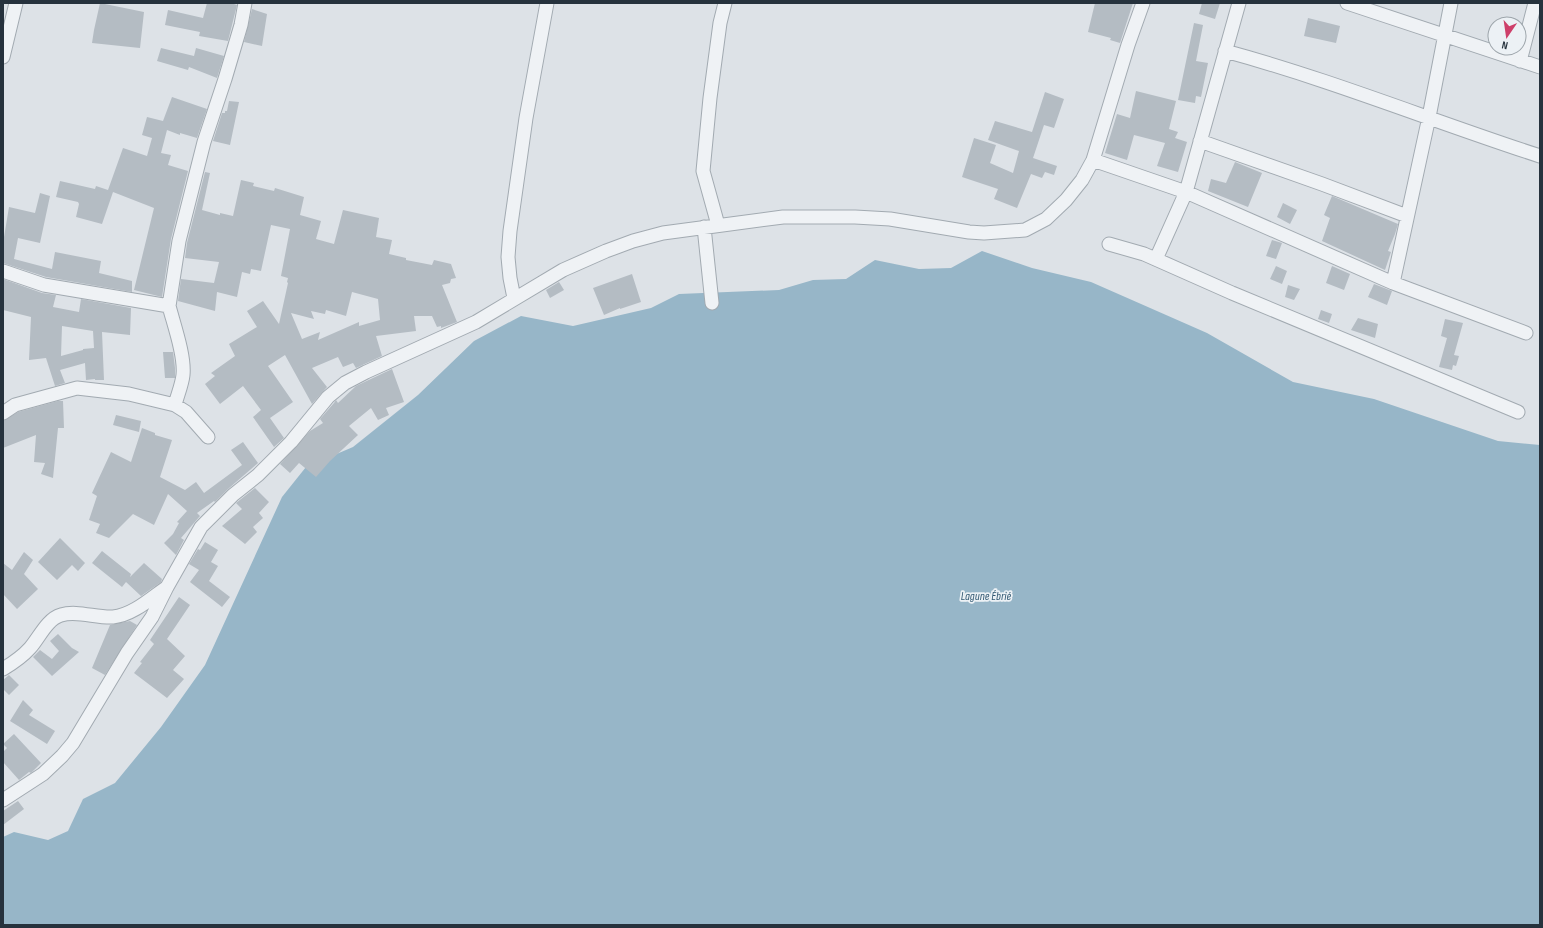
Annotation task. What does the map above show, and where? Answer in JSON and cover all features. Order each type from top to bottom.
[{"type":"street","points":[[3,57],[16,3]]},
{"type":"street","points":[[175,405],[183,375],[183,365],[178,337],[169,306],[181,233],[204,142],[225,79],[245,3]]},
{"type":"street","points":[[514,298],[508,257],[510,231],[526,118],[547,3]]},
{"type":"street","points":[[718,225],[702,171],[720,23],[725,3]]},
{"type":"street","points":[[3,800],[43,774],[73,743],[127,653],[152,618],[167,587],[201,527],[233,495],[258,475],[292,442],[328,397],[345,384],[366,372],[476,322],[563,270],[633,241],[663,233],[783,217],[855,216],[890,219],[970,232],[1025,230],[1046,219],[1066,200],[1082,180],[1093,160],[1128,45],[1143,3]]},
{"type":"street","points":[[1156,259],[1186,192],[1238,3]]},
{"type":"street","points":[[1347,3],[1540,67]]},
{"type":"street","points":[[1393,283],[1451,3]]},
{"type":"street","points":[[1520,61],[1535,3]]},
{"type":"street","points":[[1225,51],[1298,73],[1540,156]]},
{"type":"street","points":[[1200,141],[1407,216]]},
{"type":"street","points":[[1093,160],[1186,192],[1393,283],[1526,333]]},
{"type":"street","points":[[704,227],[712,303]]},
{"type":"street","points":[[1109,244],[1156,259],[1232,293],[1518,412]]},
{"type":"street","points":[[3,270],[44,285],[169,306]]},
{"type":"street","points":[[3,413],[15,405],[77,388],[129,394],[175,405],[186,412],[208,436]]},
{"type":"street","points":[[3,669],[29,648],[51,622],[60,615],[72,613],[114,616],[129,612],[140,606],[167,587]]},
{"type":"water","name":"Lagune Ébrié","points":[[982,251],[1032,268],[1091,282],[1207,333],[1293,382],[1374,399],[1498,441],[1540,445],[1540,925],[3,925],[3,837],[14,832],[48,840],[68,831],[83,799],[115,783],[161,727],[205,665],[282,497],[306,467],[353,447],[418,395],[474,341],[521,316],[573,326],[651,308],[679,294],[779,290],[813,280],[846,279],[875,260],[919,269],[951,268]]},
{"type":"building","points":[[100,3],[144,12],[140,48],[92,43]]},
{"type":"building","points":[[207,3],[231,3],[237,5],[228,41],[199,36],[200,32],[165,25],[168,10],[203,18]]},
{"type":"building","points":[[1095,3],[1133,3],[1120,43],[1110,40],[1111,38],[1088,32]]},
{"type":"building","points":[[1202,3],[1220,3],[1215,19],[1199,14]]},
{"type":"building","points":[[252,9],[267,14],[262,46],[244,42]]},
{"type":"building","points":[[1308,18],[1340,26],[1336,43],[1304,36]]},
{"type":"building","points":[[1194,23],[1203,25],[1196,61],[1208,63],[1201,97],[1196,96],[1195,103],[1178,100]]},
{"type":"building","points":[[161,48],[194,56],[196,48],[224,56],[217,78],[189,67],[188,70],[157,61]]},
{"type":"building","points":[[1136,91],[1176,101],[1169,129],[1178,132],[1175,138],[1187,142],[1178,172],[1157,166],[1165,143],[1134,135],[1127,160],[1105,153],[1117,114],[1130,118]]},
{"type":"building","points":[[1045,92],[1064,99],[1054,128],[1044,125],[1033,158],[1057,166],[1054,175],[1045,172],[1042,178],[1031,174],[1017,208],[994,199],[998,189],[962,177],[974,138],[996,145],[990,163],[1013,173],[1019,151],[988,140],[995,121],[1032,132]]},
{"type":"building","points":[[172,97],[207,109],[197,138],[180,133],[180,135],[167,130],[161,153],[171,155],[168,165],[188,171],[171,239],[162,297],[134,290],[154,208],[113,192],[102,224],[76,217],[79,204],[78,202],[56,197],[60,181],[95,189],[96,186],[108,190],[123,148],[147,156],[152,138],[142,135],[147,117],[163,121]]},
{"type":"building","points":[[229,101],[239,102],[230,145],[213,141],[222,113],[227,111]]},
{"type":"building","points":[[1235,162],[1262,173],[1248,207],[1208,191],[1211,179],[1226,183]]},
{"type":"building","points":[[205,172],[210,173],[202,210],[220,215],[220,213],[233,216],[241,180],[254,183],[253,186],[274,191],[275,188],[304,197],[300,215],[321,221],[316,239],[334,244],[343,210],[379,218],[376,237],[392,240],[389,254],[406,258],[406,260],[432,265],[434,260],[451,264],[456,278],[451,279],[450,283],[442,285],[457,322],[441,328],[441,326],[437,327],[432,316],[414,316],[416,331],[376,336],[382,356],[356,368],[353,363],[343,367],[338,357],[312,368],[327,387],[312,404],[285,355],[268,366],[293,402],[270,418],[284,438],[274,447],[253,417],[261,410],[243,386],[220,404],[205,384],[215,376],[211,373],[235,356],[229,344],[257,327],[247,311],[263,301],[279,324],[288,283],[288,278],[281,276],[290,229],[271,225],[261,271],[251,269],[250,274],[242,272],[237,297],[217,292],[215,311],[178,301],[181,279],[214,283],[219,262],[185,258],[187,243]],"holes":[[[352,292],[378,299],[380,320],[359,326],[359,322],[318,340],[320,332],[302,339],[291,313],[314,319],[311,311],[325,314],[326,310],[346,316]]]},
{"type":"building","points":[[40,193],[50,196],[40,243],[18,238],[14,259],[52,269],[55,252],[101,261],[99,273],[132,281],[132,292],[46,277],[3,263],[3,237],[9,207],[35,213]]},
{"type":"building","points":[[1332,196],[1398,224],[1388,251],[1391,252],[1385,270],[1322,241],[1330,218],[1324,215]]},
{"type":"building","points":[[1283,203],[1297,210],[1290,224],[1277,217]]},
{"type":"building","points":[[1272,240],[1282,243],[1276,259],[1266,256]]},
{"type":"building","points":[[1276,266],[1287,271],[1282,284],[1270,279]]},
{"type":"building","points":[[1332,266],[1350,274],[1344,290],[1326,283]]},
{"type":"building","points":[[632,274],[641,302],[620,308],[604,315],[593,288]]},
{"type":"building","points":[[3,279],[42,293],[56,295],[53,307],[79,312],[81,299],[131,308],[130,335],[102,332],[104,380],[86,380],[85,363],[60,370],[65,383],[55,386],[46,358],[29,360],[31,317],[3,310]],"holes":[[[62,326],[93,331],[94,348],[83,349],[61,356]]]},
{"type":"building","points":[[559,282],[564,290],[550,298],[546,290]]},
{"type":"building","points":[[1374,284],[1392,291],[1387,305],[1368,297]]},
{"type":"building","points":[[1288,285],[1300,289],[1294,300],[1285,297]]},
{"type":"building","points":[[1321,310],[1332,314],[1329,323],[1318,319]]},
{"type":"building","points":[[1358,318],[1378,324],[1375,338],[1351,330]]},
{"type":"building","points":[[1445,319],[1463,323],[1454,355],[1459,356],[1456,366],[1453,365],[1452,370],[1439,367],[1447,338],[1441,336]]},
{"type":"building","points":[[163,352],[173,352],[175,378],[165,378]]},
{"type":"building","points":[[392,369],[404,402],[386,408],[389,415],[378,420],[371,408],[349,426],[358,435],[330,461],[316,477],[299,463],[290,473],[280,464],[310,431],[323,423],[320,419],[336,400],[338,403],[356,386]]},
{"type":"building","points":[[63,401],[64,428],[58,428],[53,478],[41,474],[45,463],[34,462],[36,435],[3,448],[3,421],[18,412]]},
{"type":"building","points":[[116,415],[141,421],[139,432],[113,425]]},
{"type":"building","points":[[142,428],[155,433],[155,435],[172,440],[160,477],[185,490],[196,482],[204,493],[242,465],[231,450],[243,442],[258,463],[215,502],[214,501],[197,513],[200,516],[181,538],[184,540],[176,555],[164,543],[173,534],[179,523],[177,522],[187,511],[168,494],[154,525],[133,514],[109,538],[96,533],[100,524],[89,520],[97,496],[92,493],[111,452],[131,462]]},
{"type":"building","points":[[255,488],[269,502],[259,513],[263,518],[253,527],[257,532],[245,544],[222,526],[242,509],[236,503]]},
{"type":"building","points":[[60,538],[85,563],[78,571],[72,565],[57,580],[38,562]]},
{"type":"building","points":[[205,542],[218,550],[211,562],[218,566],[209,581],[230,597],[222,607],[190,582],[199,570],[189,564],[198,549],[200,550]]},
{"type":"building","points":[[102,551],[131,574],[130,577],[144,563],[162,579],[161,582],[141,596],[126,582],[122,587],[92,563]]},
{"type":"building","points":[[24,552],[33,560],[24,574],[38,589],[17,609],[3,594],[3,563],[12,570]]},
{"type":"building","points":[[179,597],[190,605],[167,639],[185,656],[173,670],[184,679],[167,698],[134,673],[142,663],[140,662],[154,644],[150,640]]},
{"type":"building","points":[[130,621],[137,625],[105,675],[92,668],[110,625]]},
{"type":"building","points":[[58,634],[72,648],[79,652],[52,676],[33,657],[40,650],[52,659],[59,651],[50,641]]},
{"type":"building","points":[[9,675],[19,685],[9,695],[3,689],[3,680]]},
{"type":"building","points":[[23,700],[33,710],[29,715],[55,731],[47,744],[10,721]]},
{"type":"building","points":[[14,734],[41,763],[31,773],[29,772],[19,780],[3,762],[3,752],[7,748],[3,744]]},
{"type":"building","points":[[18,801],[24,809],[3,825],[3,811]]}]
